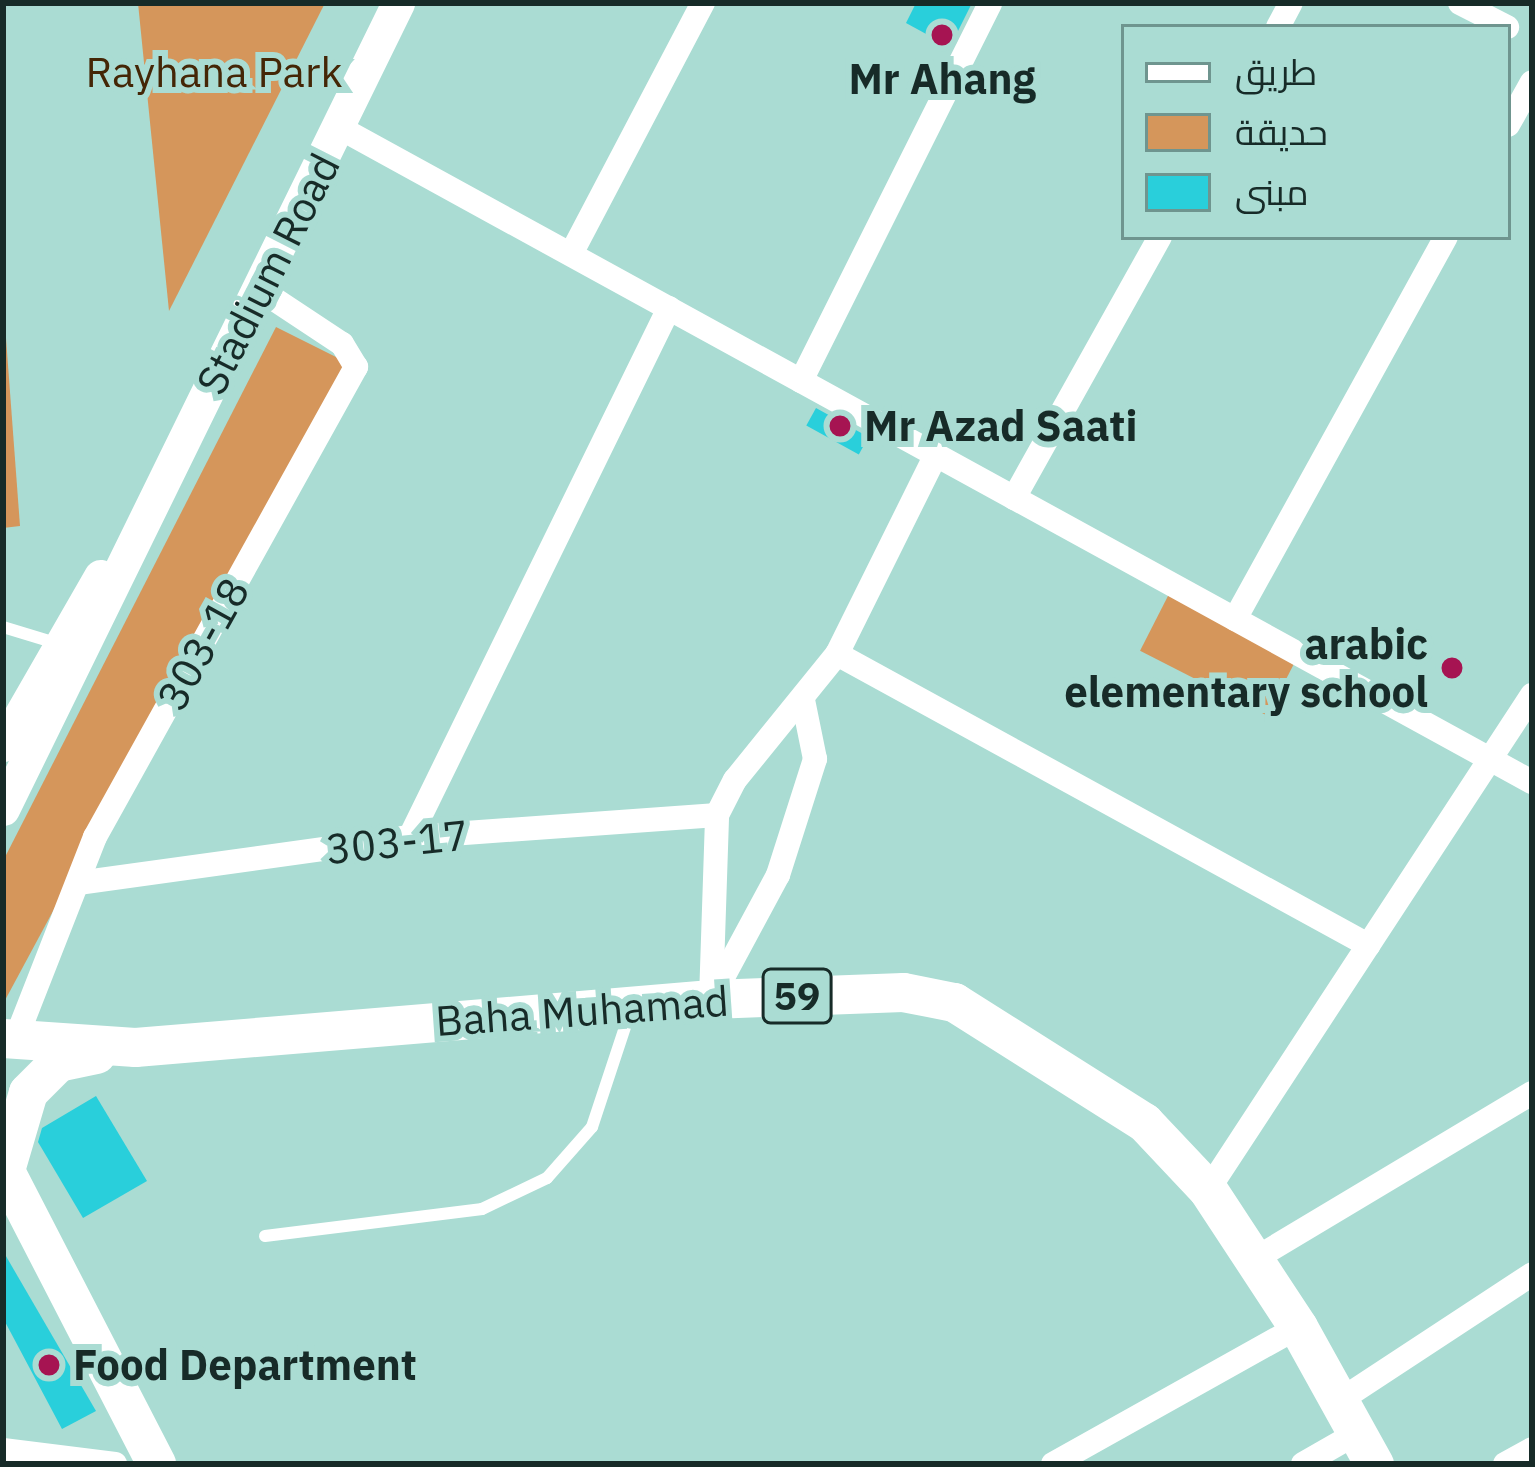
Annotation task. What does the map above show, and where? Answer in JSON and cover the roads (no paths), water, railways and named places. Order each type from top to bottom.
[{"type":"main road","name":"Stadium Road","points":[[162,478],[262,291],[398,3]]},
{"type":"main road","points":[[3,745],[57,644],[162,478]]},
{"type":"main road","points":[[3,809],[162,478]]},
{"type":"main road","name":"Baha Muhamad","points":[[9,1040],[135,1047],[711,999],[903,992],[954,1002],[1144,1122],[1208,1190],[1298,1327],[1356,1432]]},
{"type":"main road","points":[[135,1047],[58,1062],[28,1092],[4,1168],[156,1464]]},
{"type":"street","points":[[572,254],[703,3]]},
{"type":"street","points":[[801,381],[990,3]]},
{"type":"street","points":[[1460,3],[1502,24]]},
{"type":"street","points":[[1511,120],[1532,82]]},
{"type":"street","points":[[342,129],[1532,782]]},
{"type":"street","points":[[1014,498],[1158,240]]},
{"type":"street","points":[[1234,619],[1444,240]]},
{"type":"street","name":"303-18","points":[[9,1040],[95,837],[356,367],[342,344],[262,291]]},
{"type":"street","points":[[410,837],[669,308]]},
{"type":"street","points":[[711,999],[717,815],[735,781],[837,654],[936,455]]},
{"type":"street","points":[[837,654],[1369,945]]},
{"type":"street","points":[[1208,1190],[1532,695]]},
{"type":"street","points":[[711,999],[778,875],[815,759],[803,700]]},
{"type":"street","name":"303-17","points":[[78,883],[410,837],[717,815]]},
{"type":"street","points":[[1253,1260],[1532,1093]]},
{"type":"street","points":[[1303,1464],[1356,1432],[1532,1274]]},
{"type":"street","points":[[1054,1464],[1298,1327]]},
{"type":"street","points":[[1505,1464],[1532,1449]]},
{"type":"street","points":[[3,1450],[115,1464]]},
{"type":"lane","points":[[3,627],[57,644]]},
{"type":"lane","points":[[265,1236],[482,1209],[547,1178],[592,1127],[632,1006]]},
{"type":"place","name":"Mr Ahang","points":[[942,35]]},
{"type":"place","name":"Mr Azad Saati","points":[[840,426]]},
{"type":"place","name":"arabic elementary school","points":[[1452,668]]},
{"type":"place","name":"Food Department","points":[[49,1365]]},
{"type":"park label","name":"Rayhana Park","points":[[214,72]]}]
